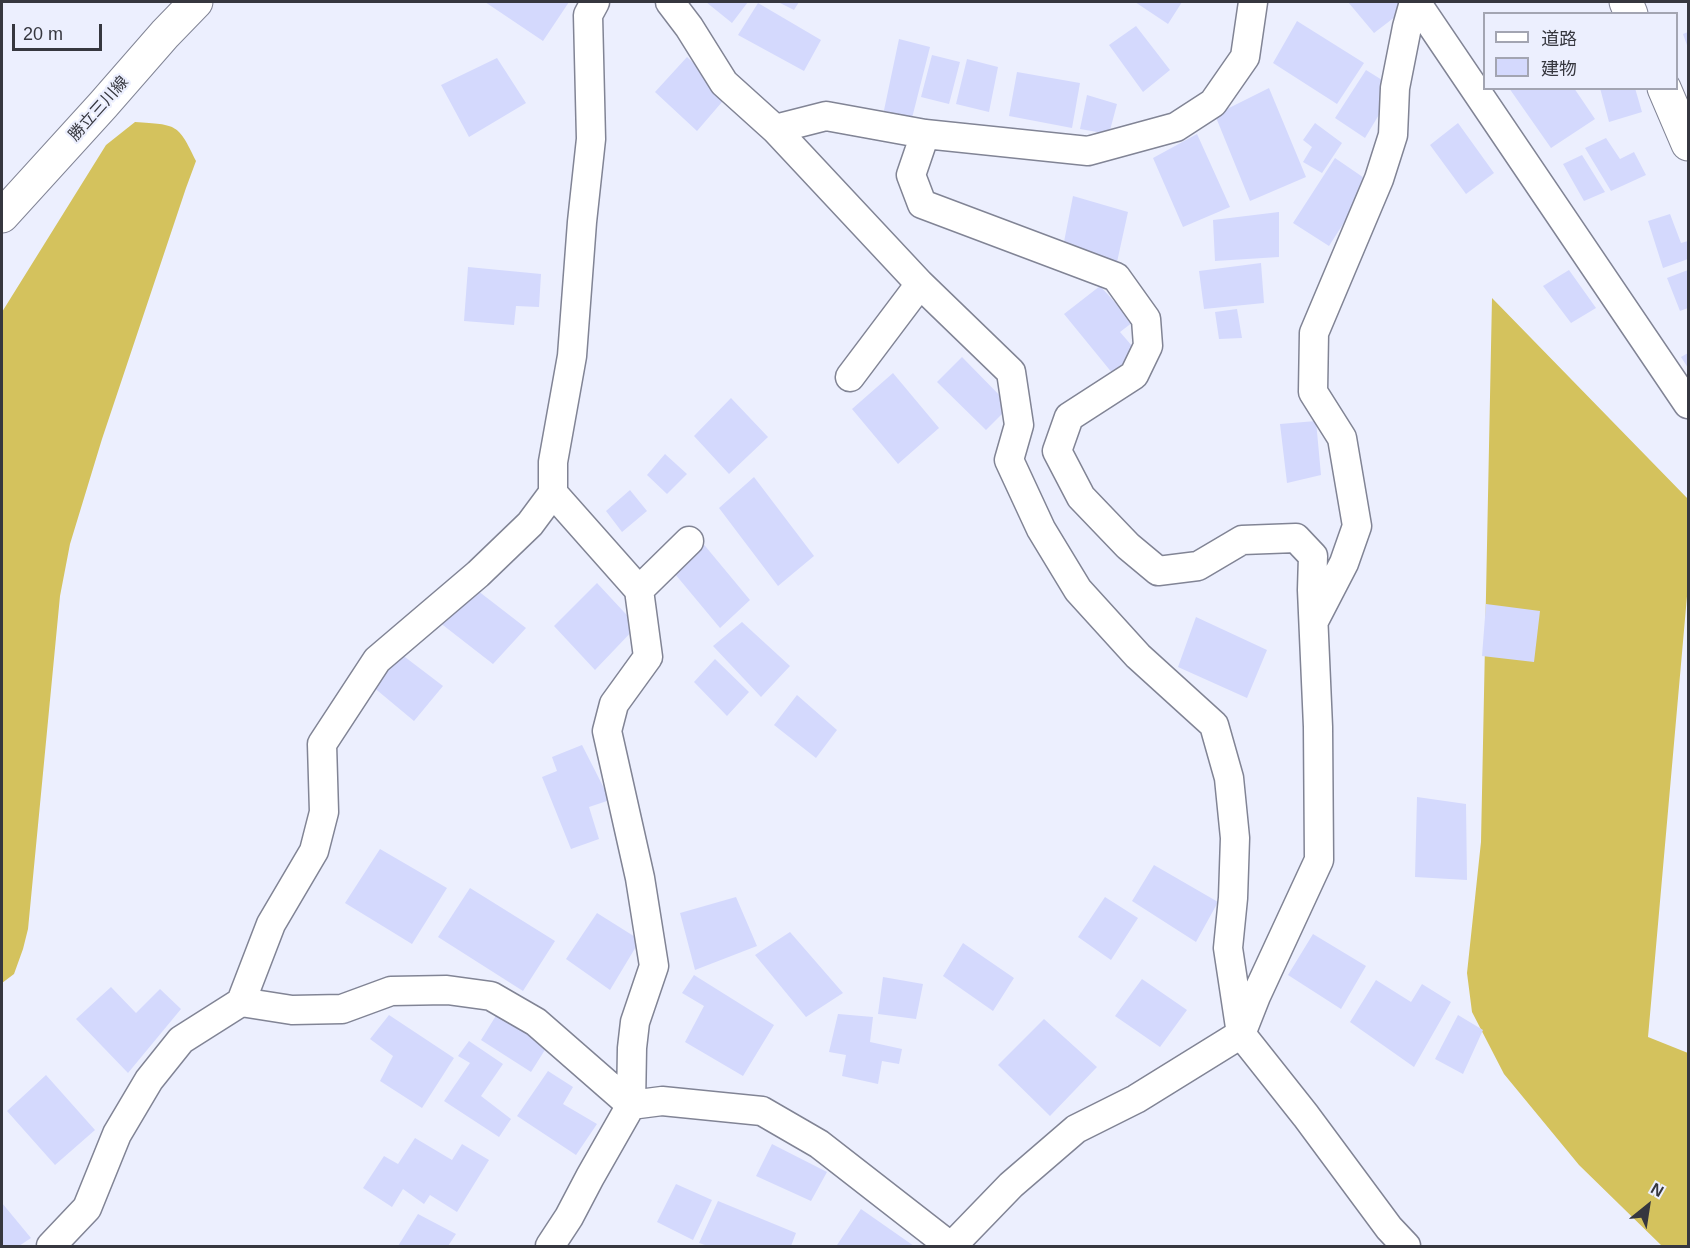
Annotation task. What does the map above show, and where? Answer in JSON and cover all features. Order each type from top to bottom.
[{"type":"main road","name":"勝立三川線","points":[[2,216],[196,2]]},
{"type":"main road","points":[[1665,90],[1689,144]]},
{"type":"street","points":[[51,1246],[87,1208],[117,1134],[149,1080],[181,1040],[241,1002],[271,924],[314,851],[324,812],[322,744],[377,660],[485,567],[530,524],[553,493],[552,462],[572,356],[591,139],[588,15],[595,2]]},
{"type":"street","points":[[670,2],[689,27],[724,83],[775,129],[920,284],[1011,372],[1019,425],[1009,460],[1041,529],[1078,590],[1138,656],[1214,725],[1229,778],[1235,838],[1233,898],[1228,948],[1241,1034],[1306,1116],[1389,1228],[1406,1246]]},
{"type":"street","points":[[775,129],[826,116],[925,134],[1088,151],[1176,127],[1213,103],[1245,57],[1253,2]]},
{"type":"street","points":[[1312,624],[1344,563],[1357,526],[1342,438],[1313,392],[1314,333],[1383,168],[1393,135],[1395,88],[1407,27],[1415,2]]},
{"type":"street","points":[[1415,2],[1689,404]]},
{"type":"street","points":[[241,1002],[292,1010],[342,1008],[391,991],[447,990],[491,996],[536,1022],[631,1105],[662,1101],[762,1111],[819,1144],[951,1246],[1011,1185],[1076,1129],[1136,1099],[1241,1034],[1256,996],[1319,860],[1317,727],[1312,624],[1313,556],[1296,538],[1242,540],[1198,566],[1158,571],[1128,546],[1081,497],[1057,451],[1069,417],[1134,375],[1148,346],[1146,319],[1116,277],[922,204],[911,175],[925,134]]},
{"type":"street","points":[[850,377],[920,284]]},
{"type":"street","points":[[550,1246],[569,1217],[631,1105],[634,1022],[654,966],[640,878],[607,731],[614,704],[648,657],[639,590],[553,493]]},
{"type":"street","points":[[639,590],[689,541]]},
{"type":"shaded area","points":[[135,122],[160,124],[174,128],[185,139],[196,161],[102,439],[70,544],[60,596],[28,929],[14,974],[2,983],[2,312],[106,145]]},
{"type":"shaded area","points":[[1492,298],[1688,499],[1688,585],[1648,1037],[1688,1053],[1688,1246],[1662,1246],[1579,1165],[1504,1074],[1472,1012],[1467,973],[1481,842]]},
{"type":"building","points":[[485,2],[569,2],[543,41]]},
{"type":"building","points":[[706,2],[748,2],[732,23]]},
{"type":"building","points":[[778,2],[799,2],[794,10]]},
{"type":"building","points":[[1135,2],[1182,2],[1168,24]]},
{"type":"building","points":[[1348,2],[1397,2],[1404,10],[1374,33]]},
{"type":"building","points":[[758,3],[821,40],[804,71],[738,35]]},
{"type":"building","points":[[1297,21],[1364,63],[1337,104],[1273,63]]},
{"type":"building","points":[[1136,26],[1170,70],[1143,92],[1109,45]]},
{"type":"building","points":[[1688,32],[1688,48],[1683,34]]},
{"type":"building","points":[[899,39],[930,47],[911,122],[883,115]]},
{"type":"building","points":[[932,55],[960,62],[949,104],[921,97]]},
{"type":"building","points":[[687,57],[728,95],[697,131],[655,92]]},
{"type":"building","points":[[497,58],[526,103],[469,137],[441,85]]},
{"type":"building","points":[[967,59],[998,67],[989,112],[956,104]]},
{"type":"building","points":[[1366,70],[1395,88],[1365,138],[1335,118]]},
{"type":"building","points":[[1017,72],[1080,83],[1072,128],[1009,116]]},
{"type":"building","points":[[1269,88],[1306,177],[1250,201],[1215,115]]},
{"type":"building","points":[[1510,90],[1575,90],[1595,119],[1551,148]]},
{"type":"building","points":[[1601,90],[1636,90],[1642,112],[1609,122]]},
{"type":"building","points":[[1087,95],[1117,104],[1109,134],[1080,129]]},
{"type":"building","points":[[1315,123],[1342,143],[1322,173],[1303,162],[1312,147],[1303,140]]},
{"type":"building","points":[[1458,123],[1494,173],[1466,194],[1430,145]]},
{"type":"building","points":[[1197,134],[1230,207],[1183,227],[1153,158]]},
{"type":"building","points":[[1606,138],[1620,159],[1634,152],[1646,175],[1611,191],[1585,148]]},
{"type":"building","points":[[1582,155],[1605,192],[1584,201],[1563,164]]},
{"type":"building","points":[[1335,158],[1370,182],[1329,246],[1293,223]]},
{"type":"building","points":[[1073,196],[1128,212],[1117,262],[1063,247]]},
{"type":"building","points":[[1279,212],[1279,257],[1215,261],[1213,220]]},
{"type":"building","points":[[1670,214],[1681,243],[1688,241],[1688,259],[1663,268],[1648,221]]},
{"type":"building","points":[[1261,263],[1264,303],[1204,309],[1199,271]]},
{"type":"building","points":[[468,267],[541,274],[539,307],[516,306],[514,325],[464,321]]},
{"type":"building","points":[[1569,270],[1596,308],[1571,323],[1543,286]]},
{"type":"building","points":[[1688,270],[1688,308],[1680,311],[1667,278]]},
{"type":"building","points":[[1100,286],[1133,322],[1120,332],[1139,354],[1113,374],[1064,314]]},
{"type":"building","points":[[1237,309],[1242,338],[1219,339],[1215,312]]},
{"type":"building","points":[[1688,353],[1688,368],[1681,357]]},
{"type":"building","points":[[962,357],[1010,406],[986,430],[937,382]]},
{"type":"building","points":[[893,373],[939,428],[898,464],[852,409]]},
{"type":"building","points":[[731,398],[768,437],[729,474],[694,436]]},
{"type":"building","points":[[1316,421],[1321,475],[1287,483],[1280,424]]},
{"type":"building","points":[[665,454],[687,474],[667,494],[647,475]]},
{"type":"building","points":[[754,477],[814,556],[778,586],[719,508]]},
{"type":"building","points":[[630,490],[647,511],[622,532],[606,511]]},
{"type":"building","points":[[701,541],[750,600],[720,628],[670,568]]},
{"type":"building","points":[[597,583],[637,626],[595,670],[554,626]]},
{"type":"building","points":[[473,587],[526,628],[493,664],[439,622]]},
{"type":"building","points":[[1486,604],[1540,611],[1534,662],[1482,656]]},
{"type":"building","points":[[1196,617],[1267,650],[1247,698],[1178,667]]},
{"type":"building","points":[[742,622],[790,666],[761,697],[713,646]]},
{"type":"building","points":[[401,654],[443,686],[414,721],[372,686]]},
{"type":"building","points":[[715,659],[749,692],[727,716],[694,682]]},
{"type":"building","points":[[797,695],[837,730],[816,758],[774,725]]},
{"type":"building","points":[[582,745],[610,800],[589,807],[599,839],[571,849],[542,777],[557,771],[552,757]]},
{"type":"building","points":[[1417,797],[1466,804],[1467,880],[1415,877]]},
{"type":"building","points":[[380,849],[447,888],[412,944],[345,903]]},
{"type":"building","points":[[1154,865],[1218,902],[1196,942],[1132,901]]},
{"type":"building","points":[[470,888],[555,941],[523,991],[438,937]]},
{"type":"building","points":[[736,897],[757,946],[695,970],[680,913]]},
{"type":"building","points":[[1105,897],[1138,918],[1111,960],[1078,937]]},
{"type":"building","points":[[597,913],[640,940],[610,990],[566,959]]},
{"type":"building","points":[[790,932],[843,993],[806,1017],[755,955]]},
{"type":"building","points":[[1313,934],[1366,966],[1341,1009],[1288,975]]},
{"type":"building","points":[[963,943],[1014,978],[993,1011],[943,976]]},
{"type":"building","points":[[694,975],[774,1025],[743,1076],[685,1042],[704,1006],[682,993]]},
{"type":"building","points":[[883,977],[923,984],[916,1019],[878,1014]]},
{"type":"building","points":[[1142,979],[1187,1010],[1160,1047],[1115,1016]]},
{"type":"building","points":[[1376,980],[1411,1002],[1422,984],[1451,1002],[1414,1067],[1350,1022]]},
{"type":"building","points":[[111,987],[136,1013],[160,989],[181,1009],[128,1073],[76,1019]]},
{"type":"building","points":[[497,1014],[548,1045],[531,1072],[481,1040]]},
{"type":"building","points":[[838,1014],[873,1017],[870,1042],[902,1049],[899,1064],[882,1061],[878,1084],[842,1076],[846,1055],[829,1052]]},
{"type":"building","points":[[389,1015],[454,1058],[422,1108],[380,1081],[393,1056],[370,1039]]},
{"type":"building","points":[[1458,1015],[1483,1030],[1463,1074],[1435,1059]]},
{"type":"building","points":[[1044,1019],[1097,1067],[1050,1116],[998,1065]]},
{"type":"building","points":[[469,1041],[503,1064],[481,1096],[511,1119],[499,1137],[444,1101],[470,1063],[458,1056]]},
{"type":"building","points":[[548,1071],[573,1087],[563,1104],[597,1124],[576,1155],[517,1116]]},
{"type":"building","points":[[46,1075],[95,1130],[55,1165],[7,1111]]},
{"type":"building","points":[[415,1138],[452,1160],[462,1144],[489,1160],[457,1212],[430,1195],[424,1204],[403,1189],[392,1207],[363,1188],[384,1156],[398,1164]]},
{"type":"building","points":[[772,1144],[827,1172],[811,1201],[756,1176]]},
{"type":"building","points":[[676,1184],[712,1200],[693,1240],[657,1222]]},
{"type":"building","points":[[718,1201],[796,1233],[791,1246],[708,1246],[699,1243]]},
{"type":"building","points":[[2,1203],[31,1238],[19,1246],[2,1246]]},
{"type":"building","points":[[861,1209],[914,1246],[837,1245]]},
{"type":"building","points":[[418,1214],[456,1234],[448,1246],[398,1246]]}]
